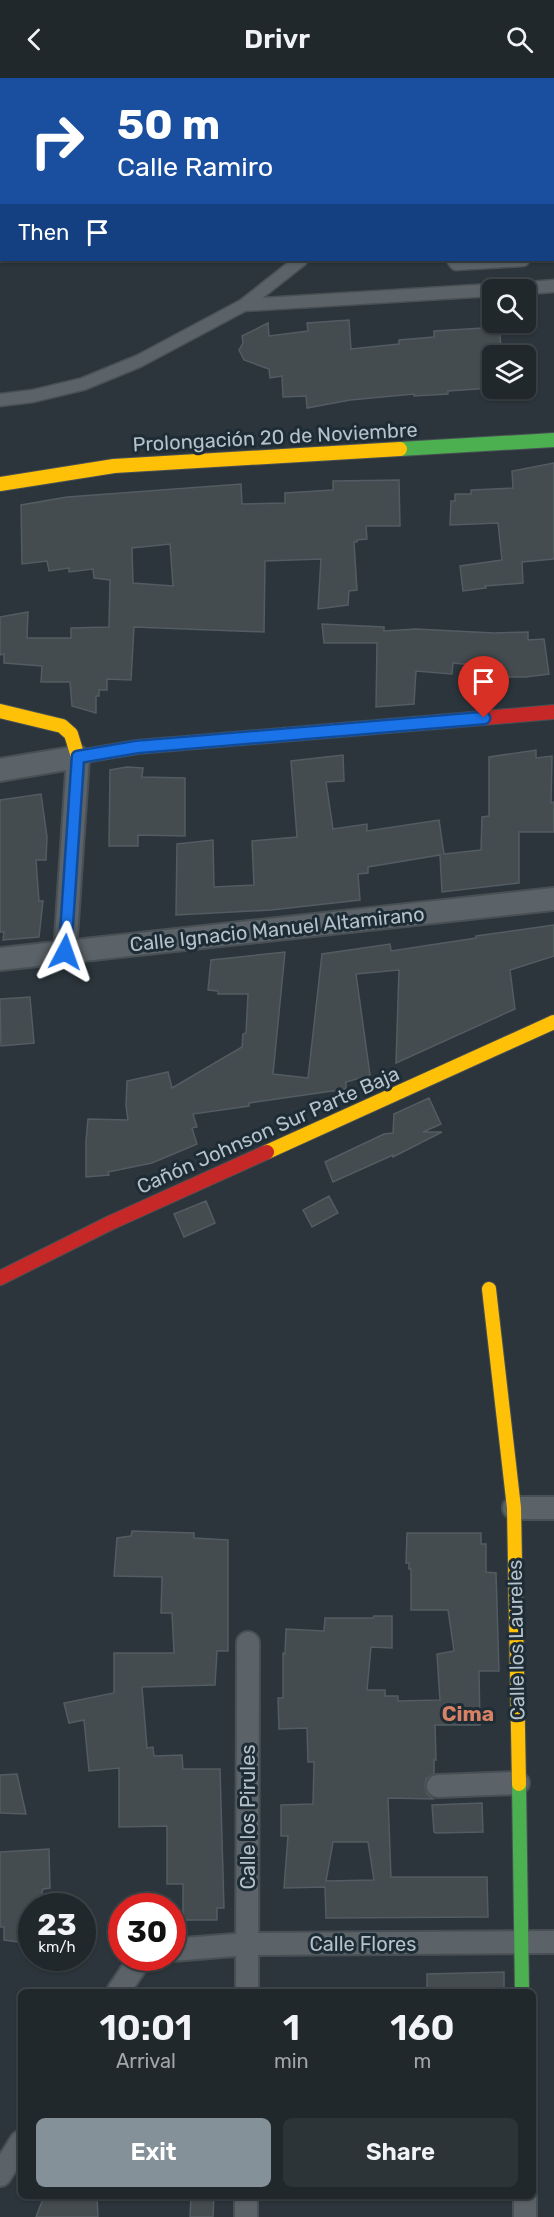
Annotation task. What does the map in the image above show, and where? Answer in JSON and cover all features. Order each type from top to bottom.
[{"type":"street","name":"Prolongación 20 de Noviembre","points":[[0,484],[114,466],[554,440]]},
{"type":"street","points":[[0,711],[62,726],[70,734],[78,757],[65,952]]},
{"type":"street","points":[[0,770],[137,747],[554,712]]},
{"type":"street","name":"Calle Ignacio Manuel Altamirano","points":[[0,959],[554,898]]},
{"type":"street","name":"Cañón Johnson Sur Parte Baja","points":[[0,1278],[110,1223],[554,1022]]},
{"type":"street","name":"Calle los Laureles","points":[[489,1289],[514,1508],[522,1989]]},
{"type":"street","points":[[514,1508],[554,1508]]},
{"type":"street","name":"Calle los Pirules","points":[[247,1989],[248,1643]]},
{"type":"street","points":[[438,1786],[518,1783]]},
{"type":"street","name":"Calle Flores","points":[[186,1949],[248,1944],[554,1942]]},
{"type":"street","points":[[120,1989],[132,1971]]},
{"type":"street","points":[[0,2175],[18,2147]]},
{"type":"street","points":[[246,2199],[246,2217]]},
{"type":"street","points":[[525,2199],[525,2217]]},
{"type":"lane","points":[[0,399],[33,396],[83,384],[139,362],[244,305],[300,261]]},
{"type":"lane","points":[[454,261],[456,264],[506,261]]},
{"type":"lane","points":[[536,287],[554,286]]},
{"type":"lane","points":[[244,305],[482,291]]},
{"type":"building","points":[[349,320],[351,349],[399,344],[399,340],[434,337],[434,331],[482,328],[482,333],[500,333],[501,345],[482,345],[482,389],[448,391],[448,394],[414,396],[414,394],[350,400],[307,408],[306,396],[283,397],[282,376],[270,378],[269,369],[244,360],[239,350],[243,343],[242,336],[268,323],[269,336],[308,331],[307,323]]},
{"type":"building","points":[[554,463],[554,559],[522,562],[523,583],[485,586],[486,588],[463,591],[460,566],[502,560],[498,523],[450,525],[451,501],[455,501],[455,494],[471,494],[471,490],[513,488],[512,471]]},
{"type":"building","points":[[399,480],[400,526],[366,526],[367,539],[354,542],[357,590],[349,591],[348,605],[318,609],[321,559],[265,561],[264,632],[134,627],[131,680],[107,679],[107,690],[99,690],[99,696],[96,696],[96,713],[72,706],[70,682],[41,682],[42,666],[4,663],[4,654],[0,655],[0,617],[28,612],[27,638],[71,638],[71,628],[109,627],[110,580],[94,578],[93,569],[69,572],[69,568],[49,571],[47,561],[22,564],[21,505],[67,497],[241,484],[242,504],[285,503],[285,493],[333,490],[333,481]],"holes":[[[170,544],[173,586],[133,583],[132,548]]]},
{"type":"building","points":[[322,624],[384,627],[384,631],[416,629],[494,633],[528,632],[528,640],[544,639],[549,674],[493,677],[494,667],[453,663],[452,674],[416,671],[414,704],[376,707],[377,643],[324,643]]},
{"type":"building","points":[[536,750],[536,758],[552,756],[551,803],[554,802],[554,832],[519,832],[519,883],[442,892],[440,855],[368,867],[368,873],[358,874],[360,900],[271,910],[176,915],[177,844],[213,840],[214,887],[254,885],[252,841],[297,837],[291,761],[343,755],[344,781],[326,782],[333,829],[367,824],[367,831],[439,820],[444,854],[481,850],[482,817],[489,816],[489,757]]},
{"type":"building","points":[[127,767],[143,768],[142,777],[185,778],[185,836],[138,835],[138,846],[109,846],[110,770]]},
{"type":"building","points":[[41,794],[47,837],[46,860],[36,860],[39,901],[43,901],[39,937],[3,940],[4,932],[0,932],[0,800]]},
{"type":"building","points":[[554,925],[554,956],[510,970],[515,1009],[396,1063],[399,970],[356,974],[370,1075],[346,1082],[346,1089],[249,1103],[249,1106],[193,1114],[197,1127],[192,1128],[197,1144],[152,1163],[108,1172],[109,1175],[86,1177],[88,1119],[128,1120],[127,1081],[168,1072],[172,1088],[242,1047],[243,1034],[246,1033],[248,994],[218,994],[218,991],[208,990],[211,960],[285,952],[273,1074],[308,1078],[322,954],[390,944],[391,951]]},
{"type":"building","points":[[30,997],[34,1043],[1,1046],[0,999]]},
{"type":"building","points":[[429,1098],[441,1124],[423,1132],[442,1132],[393,1157],[393,1155],[333,1182],[325,1162],[384,1134],[393,1133],[394,1114]]},
{"type":"building","points":[[329,1196],[338,1213],[312,1227],[303,1210]]},
{"type":"building","points":[[206,1201],[215,1223],[184,1237],[174,1214]]},
{"type":"building","points":[[132,1531],[194,1533],[194,1538],[228,1540],[228,1651],[217,1651],[215,1685],[142,1687],[147,1748],[153,1747],[154,1756],[182,1755],[183,1769],[220,1769],[224,1908],[217,1908],[217,1920],[186,1920],[186,1893],[183,1893],[183,1884],[167,1884],[167,1826],[119,1827],[119,1768],[89,1771],[84,1720],[69,1723],[64,1703],[114,1693],[114,1653],[174,1653],[172,1613],[161,1613],[162,1577],[114,1576],[117,1538],[131,1536]]},
{"type":"building","points":[[407,1533],[481,1533],[481,1544],[486,1544],[486,1572],[496,1573],[499,1671],[479,1671],[480,1725],[435,1725],[434,1774],[426,1779],[425,1786],[427,1794],[433,1799],[388,1798],[391,1877],[487,1877],[488,1917],[326,1918],[325,1887],[284,1888],[288,1836],[281,1836],[281,1805],[313,1804],[314,1762],[308,1762],[307,1728],[279,1729],[278,1698],[283,1698],[283,1653],[285,1654],[286,1629],[324,1631],[325,1618],[392,1616],[392,1648],[371,1647],[367,1690],[385,1690],[385,1696],[398,1696],[398,1701],[440,1700],[437,1654],[454,1651],[448,1610],[411,1610],[411,1569],[409,1569],[409,1563],[406,1563]],"holes":[[[333,1842],[368,1842],[374,1880],[326,1881]]]},
{"type":"building","points":[[17,1774],[26,1814],[0,1813],[0,1775]]},
{"type":"building","points":[[482,1803],[483,1832],[434,1832],[432,1805]]},
{"type":"building","points":[[49,1849],[50,1888],[43,1889],[42,1893],[18,1893],[18,1942],[4,1940],[4,1927],[0,1927],[0,1852]]},
{"type":"building","points":[[504,1972],[504,1989],[427,1989],[427,1974]]},
{"type":"building","points":[[43,2199],[97,2199],[98,2217],[36,2217]]},
{"type":"building","points":[[191,2199],[214,2199],[213,2217],[190,2217]]},
{"type":"traffic: fast","points":[[400,449],[554,440]]},
{"type":"traffic: fast","points":[[519,1784],[522,1989]]},
{"type":"traffic: slow","points":[[0,484],[114,466],[400,449]]},
{"type":"traffic: slow","points":[[0,711],[62,726],[71,734],[78,757],[137,747],[448,721]]},
{"type":"traffic: slow","points":[[267,1152],[554,1022]]},
{"type":"traffic: slow","points":[[489,1289],[514,1508],[519,1784]]},
{"type":"traffic: jam","points":[[448,721],[554,712]]},
{"type":"traffic: jam","points":[[0,1278],[110,1223],[267,1152]]},
{"type":"district","name":"Cima","points":[[468,1713]]},
{"type":"route","points":[[65,952],[78,757],[137,747],[484,718]]}]
